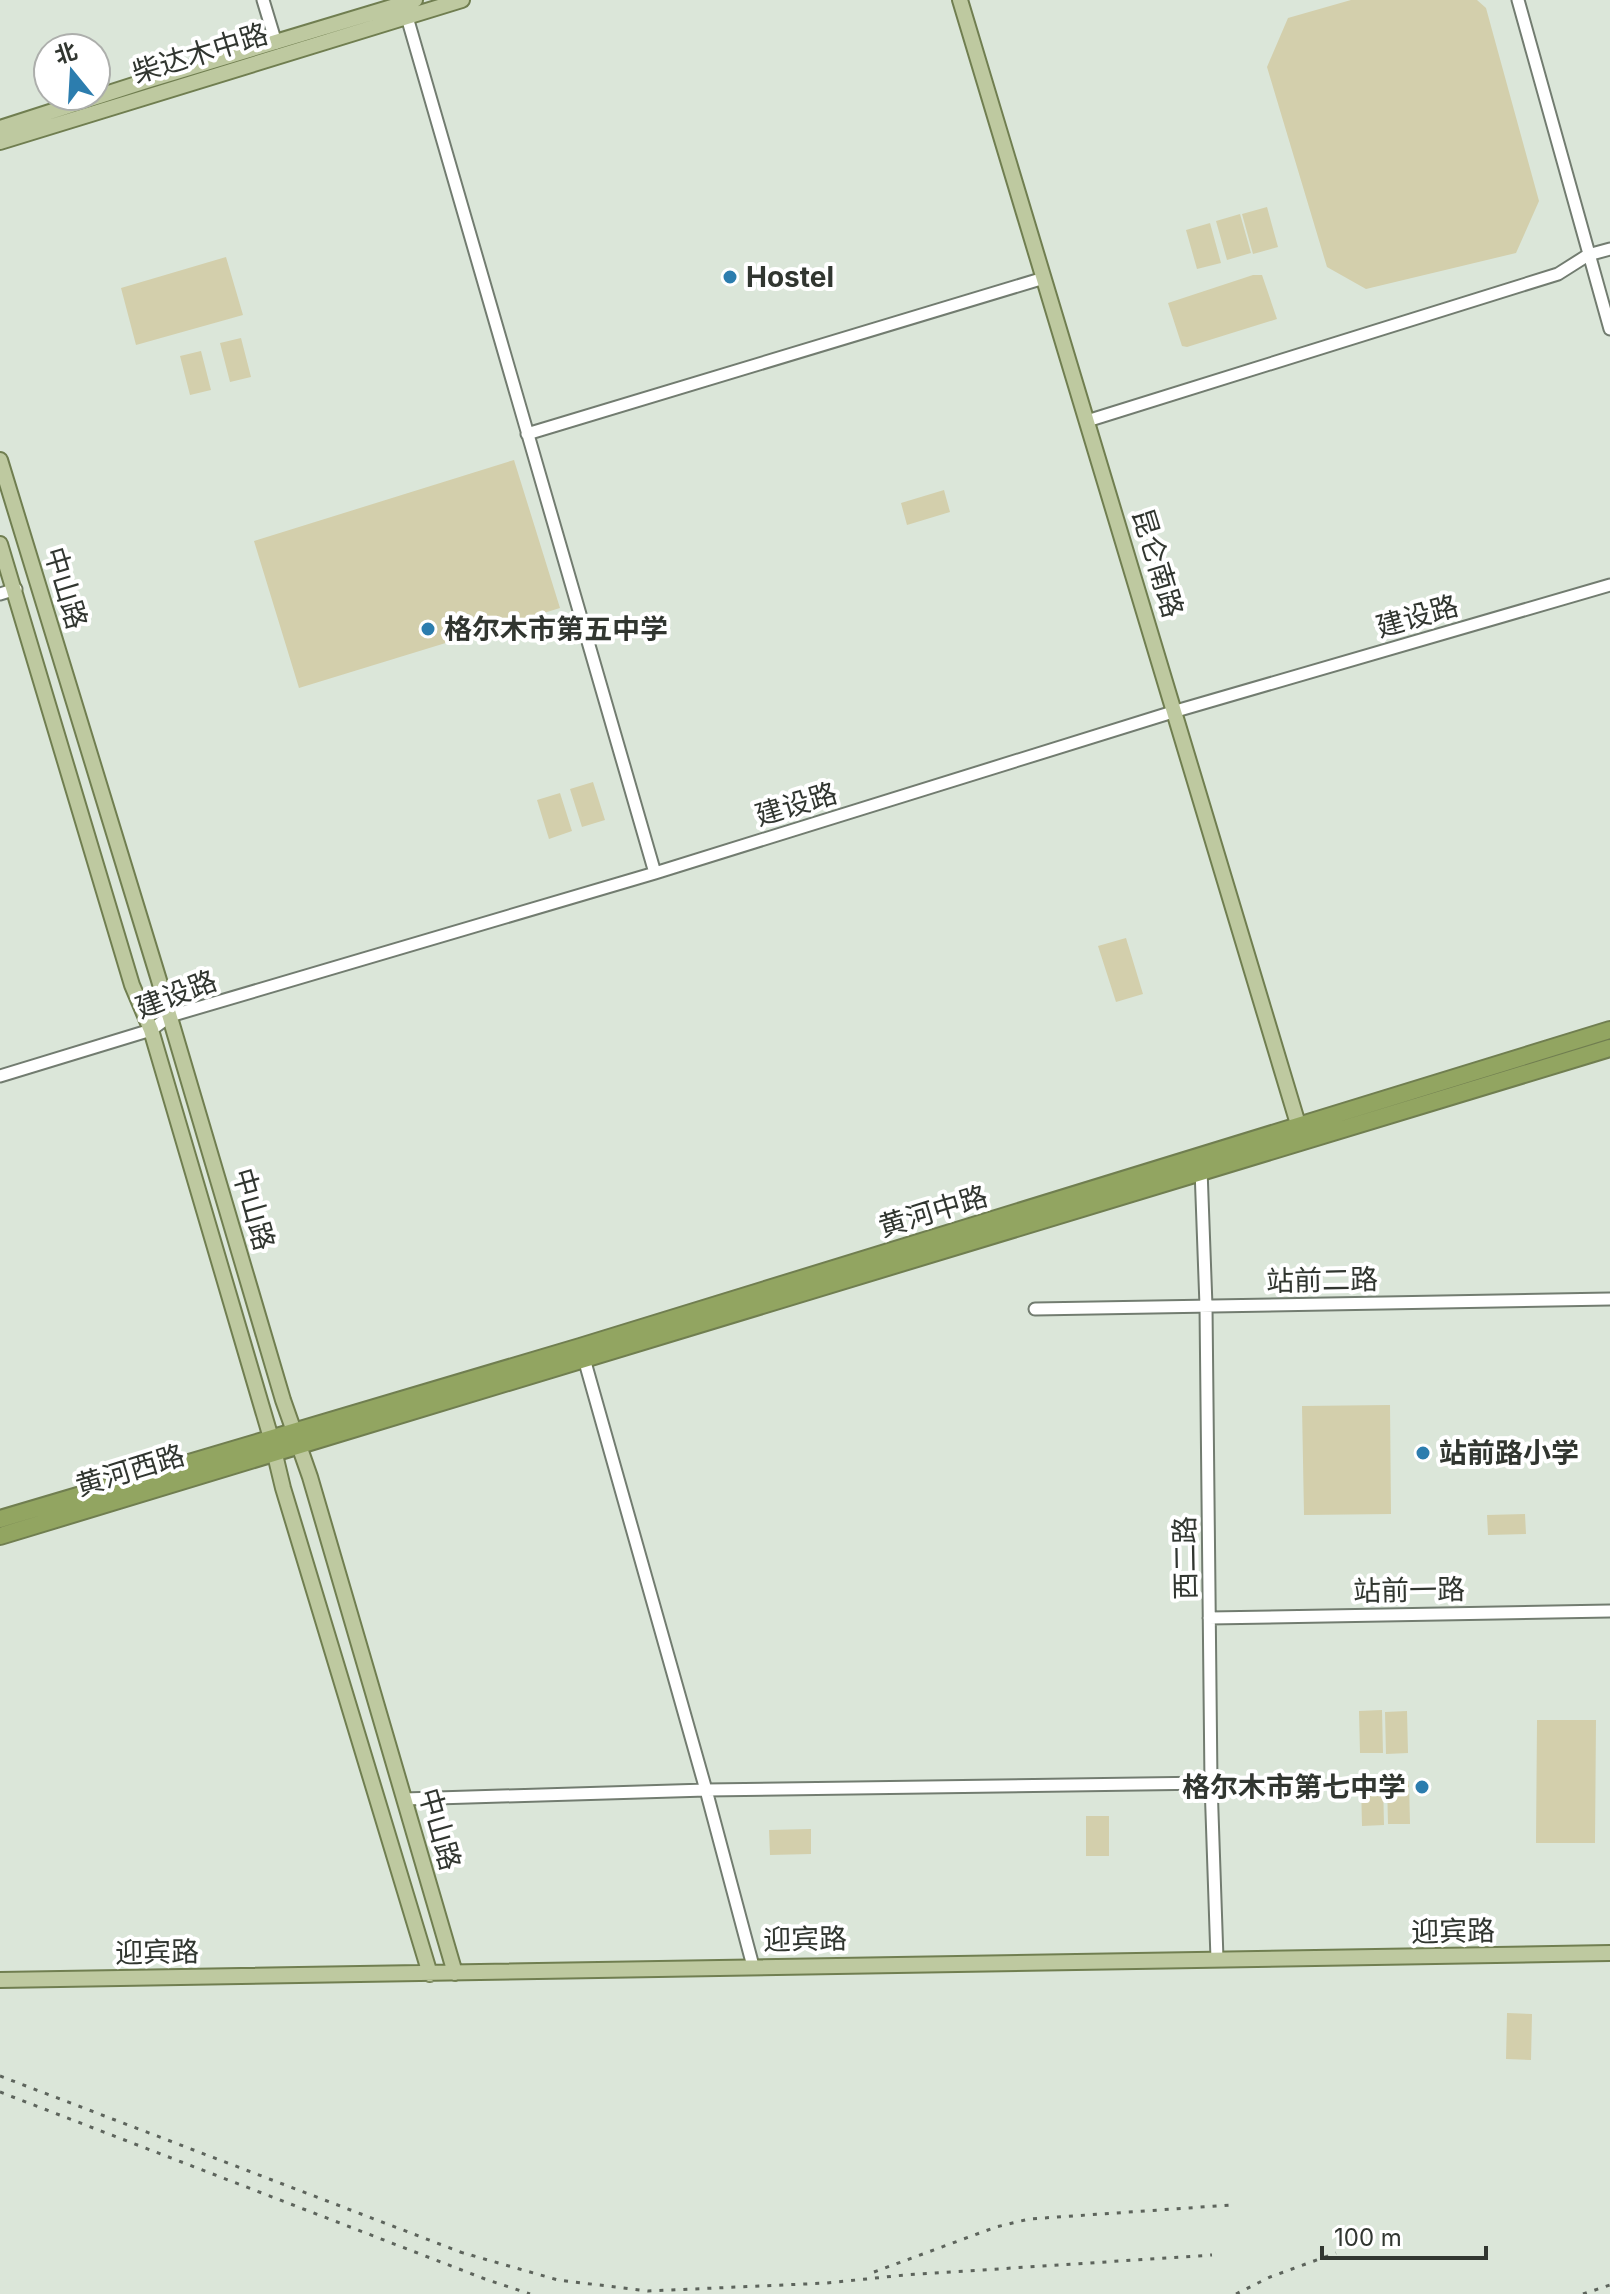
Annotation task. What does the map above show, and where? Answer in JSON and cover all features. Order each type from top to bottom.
[{"type":"highway","name":"黄河中路","points":[[1301,1134],[1610,1030]]},
{"type":"highway","name":"黄河中路","points":[[273,1446],[1301,1134],[1610,1048]]},
{"type":"highway","name":"黄河西路","points":[[0,1519],[273,1446]]},
{"type":"highway","name":"黄河西路","points":[[0,1536],[273,1446]]},
{"type":"main road","name":"柴达木中路","points":[[0,128],[415,0]]},
{"type":"main road","name":"柴达木中路","points":[[0,142],[462,0]]},
{"type":"main road","name":"昆仑南路","points":[[960,0],[1301,1134]]},
{"type":"main road","name":"中山路","points":[[0,460],[170,1016],[283,1400],[298,1440],[455,1973]]},
{"type":"main road","name":"中山路","points":[[0,544],[16,589],[132,985],[151,1030],[430,1974]]},
{"type":"main road","name":"迎宾路","points":[[0,1980],[1610,1953]]},
{"type":"street","points":[[263,0],[276,43]]},
{"type":"street","points":[[1518,0],[1610,329]]},
{"type":"street","points":[[407,17],[655,873]]},
{"type":"street","points":[[1087,421],[1558,274],[1588,255],[1610,249]]},
{"type":"street","points":[[527,434],[1044,278]]},
{"type":"street","name":"建设路","points":[[0,1076],[151,1030],[170,1016],[655,873],[1176,711],[1610,585]]},
{"type":"street","points":[[0,594],[16,589]]},
{"type":"street","name":"西二路","points":[[1199,1165],[1206,1306],[1211,1783],[1217,1959]]},
{"type":"street","name":"站前二路","points":[[1035,1309],[1610,1299]]},
{"type":"street","points":[[582,1354],[753,1966]]},
{"type":"street","name":"站前一路","points":[[1209,1618],[1610,1611]]},
{"type":"street","points":[[404,1799],[706,1790],[1211,1783]]},
{"type":"shaded area","points":[[1351,0],[1477,0],[1486,8],[1539,201],[1516,253],[1366,289],[1327,267],[1267,67],[1288,18]]},
{"type":"shaded area","points":[[1267,207],[1278,247],[1253,254],[1242,214]]},
{"type":"shaded area","points":[[1240,214],[1251,253],[1227,260],[1216,221]]},
{"type":"shaded area","points":[[1210,223],[1221,263],[1197,269],[1186,230]]},
{"type":"shaded area","points":[[226,257],[243,315],[136,345],[121,288]]},
{"type":"shaded area","points":[[1253,275],[1262,275],[1277,319],[1182,346],[1168,303]]},
{"type":"shaded area","points":[[241,338],[251,377],[230,382],[220,343]]},
{"type":"shaded area","points":[[201,351],[211,390],[190,395],[180,356]]},
{"type":"shaded area","points":[[514,460],[560,608],[299,688],[254,541]]},
{"type":"shaded area","points":[[944,490],[950,512],[907,525],[901,503]]},
{"type":"shaded area","points":[[593,782],[605,820],[582,827],[570,789]]},
{"type":"shaded area","points":[[560,793],[572,831],[549,839],[537,800]]},
{"type":"shaded area","points":[[1126,938],[1143,994],[1116,1002],[1098,946]]},
{"type":"shaded area","points":[[1390,1405],[1391,1514],[1304,1515],[1302,1406]]},
{"type":"shaded area","points":[[1525,1514],[1526,1534],[1488,1535],[1487,1515]]},
{"type":"shaded area","points":[[1382,1710],[1383,1753],[1360,1753],[1359,1711]]},
{"type":"shaded area","points":[[1407,1711],[1408,1753],[1386,1754],[1385,1712]]},
{"type":"shaded area","points":[[1537,1720],[1596,1720],[1595,1843],[1536,1843]]},
{"type":"shaded area","points":[[1409,1781],[1410,1824],[1388,1824],[1387,1782]]},
{"type":"shaded area","points":[[1361,1783],[1383,1783],[1384,1825],[1362,1826]]},
{"type":"shaded area","points":[[1086,1816],[1109,1816],[1109,1856],[1086,1856]]},
{"type":"shaded area","points":[[811,1829],[811,1854],[770,1855],[769,1830]]},
{"type":"shaded area","points":[[1507,2013],[1532,2014],[1531,2060],[1506,2059]]},
{"type":"railway","points":[[0,2076],[471,2256]]},
{"type":"railway","points":[[0,2092],[530,2294]]},
{"type":"railway","points":[[874,2272],[996,2227],[1029,2219],[1231,2205]]},
{"type":"railway","points":[[460,2252],[558,2280],[648,2291],[827,2283],[1212,2255]]},
{"type":"railway","points":[[1236,2294],[1270,2277],[1336,2253]]},
{"type":"railway","points":[[1583,2294],[1610,2285]]},
{"type":"place","name":"Hostel","points":[[730,277]]},
{"type":"place","name":"格尔木市第五中学","points":[[428,629]]},
{"type":"place","name":"站前路小学","points":[[1423,1453]]},
{"type":"place","name":"格尔木市第七中学","points":[[1422,1787]]}]
